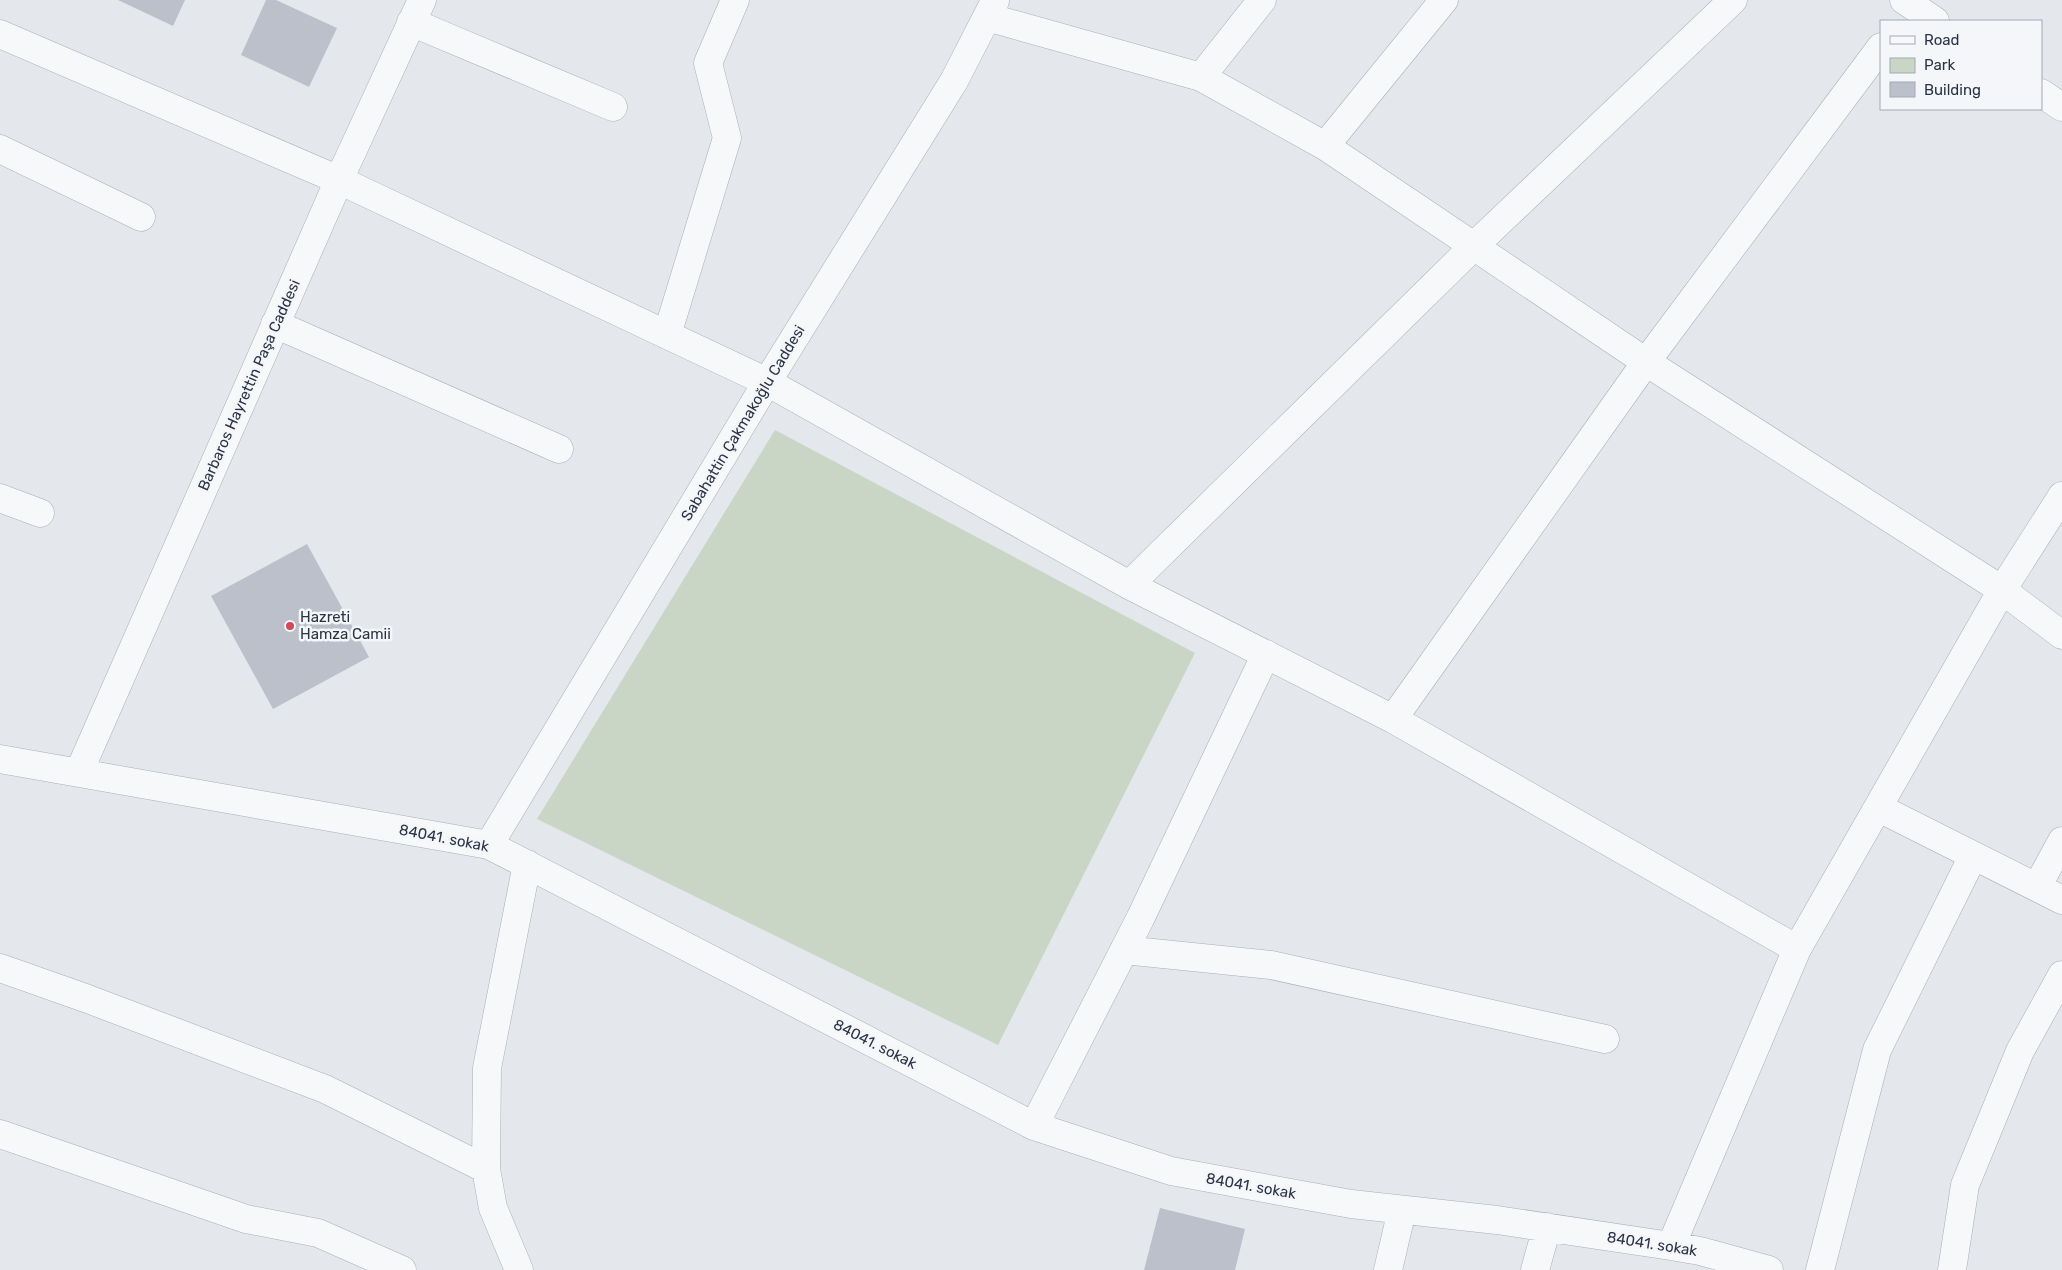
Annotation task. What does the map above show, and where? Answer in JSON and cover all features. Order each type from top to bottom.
[{"type":"street","points":[[667,335],[727,138],[708,63],[735,0]]},
{"type":"street","points":[[1201,76],[1262,0]]},
{"type":"street","points":[[1325,146],[1444,0]]},
{"type":"street","points":[[1129,585],[1475,245],[1733,0]]},
{"type":"street","points":[[992,8],[1201,76],[1325,146],[1475,245],[1646,362],[2002,590],[2062,635]]},
{"type":"street","name":"Sabahattin Çakmakoğlu Caddesi","points":[[489,845],[767,382],[954,81],[992,8]]},
{"type":"street","points":[[1906,9],[1933,20]]},
{"type":"street","points":[[417,11],[613,107]]},
{"type":"street","name":"Barbaros Hayrettin Paşa Caddesi","points":[[79,772],[338,180],[417,11]]},
{"type":"street","points":[[0,34],[338,180],[767,382],[1129,585],[1394,719],[1797,949]]},
{"type":"street","points":[[1394,719],[1646,362],[1880,49]]},
{"type":"street","points":[[2042,94],[2062,108]]},
{"type":"street","points":[[0,149],[141,217]]},
{"type":"street","points":[[275,324],[559,449]]},
{"type":"street","points":[[1671,1246],[1797,949],[2002,590],[2062,496]]},
{"type":"street","points":[[0,498],[40,514]]},
{"type":"street","points":[[1034,1126],[1124,950],[1266,654]]},
{"type":"street","name":"84041. sokak","points":[[0,759],[489,845],[1034,1126],[1171,1171],[1352,1204],[1547,1227],[1671,1246],[1700,1251],[1769,1270]]},
{"type":"street","points":[[1879,808],[2062,900]]},
{"type":"street","points":[[2037,887],[2062,841]]},
{"type":"street","points":[[1820,1270],[1877,1050],[1974,856]]},
{"type":"street","points":[[518,1270],[493,1208],[486,1170],[487,1068],[527,864]]},
{"type":"street","points":[[1124,950],[1271,965],[1604,1039]]},
{"type":"street","points":[[0,968],[88,999],[325,1089],[486,1170]]},
{"type":"street","points":[[1952,1270],[1965,1185],[2020,1051],[2062,975]]},
{"type":"street","points":[[0,1134],[246,1219],[318,1233],[402,1270]]},
{"type":"street","points":[[1388,1270],[1402,1210]]},
{"type":"street","points":[[1535,1270],[1547,1227]]},
{"type":"green space","points":[[775,430],[1195,653],[998,1045],[537,819]]},
{"type":"building","points":[[118,0],[185,0],[173,26]]},
{"type":"building","points":[[266,0],[276,0],[337,28],[309,87],[241,55]]},
{"type":"building","name":"Hazreti Hamza Camii","points":[[307,544],[369,657],[273,709],[211,596]]},
{"type":"building","points":[[1160,1208],[1245,1229],[1235,1270],[1144,1270]]},
{"type":"place","name":"Hazreti Hamza Camii","points":[[290,626]]}]
